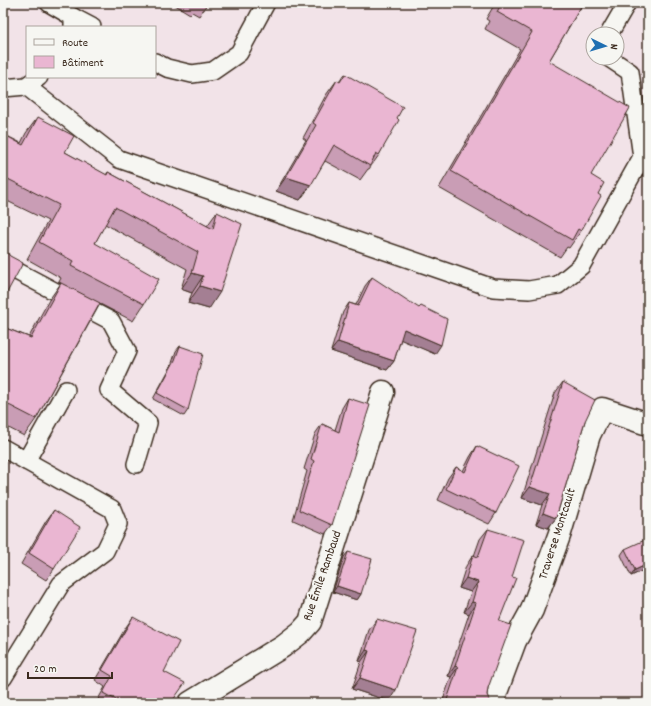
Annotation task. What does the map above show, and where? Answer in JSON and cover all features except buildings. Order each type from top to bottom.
[{"type":"street","name":"Rue Émile Rambaud","points":[[190,703],[283,646],[301,632],[310,622],[383,392]]},
{"type":"street","name":"Traverse Montcault","points":[[492,703],[516,641],[532,610],[560,533],[589,435],[602,409],[648,424]]},
{"type":"lane","points":[[50,3],[73,22],[88,26]]},
{"type":"lane","points":[[159,66],[192,74],[213,71],[239,53],[266,3]]},
{"type":"lane","points":[[614,26],[627,3]]},
{"type":"lane","points":[[3,88],[32,81],[119,159],[493,288],[529,290],[558,285],[581,266],[645,152],[630,72],[621,66]]},
{"type":"lane","points":[[3,264],[111,321],[127,351],[109,390],[148,423],[136,464]]},
{"type":"lane","points":[[26,461],[66,390]]},
{"type":"lane","points":[[3,448],[112,509],[118,524],[105,551],[61,584],[3,678]]}]
